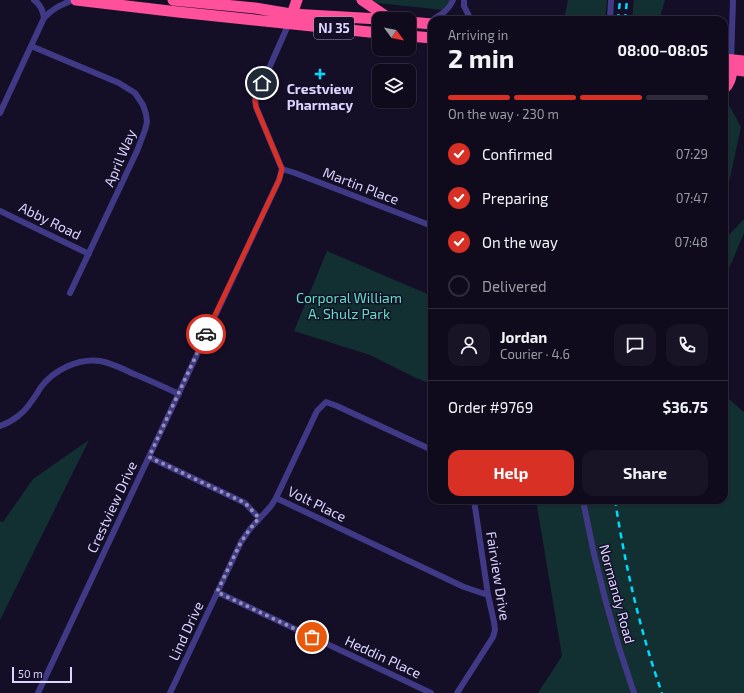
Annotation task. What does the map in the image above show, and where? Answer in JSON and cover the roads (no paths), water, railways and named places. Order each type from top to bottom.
[{"type":"highway","name":"NJ 35","points":[[76,0],[186,13],[290,19],[372,19]]},
{"type":"highway","name":"NJ 35","points":[[173,0],[255,8],[290,19],[372,32]]},
{"type":"highway","points":[[290,19],[297,0]]},
{"type":"highway","points":[[362,0],[380,12]]},
{"type":"highway","points":[[416,22],[428,22]]},
{"type":"highway","points":[[416,37],[428,38]]},
{"type":"highway","points":[[728,64],[744,61]]},
{"type":"highway","points":[[728,64],[744,71]]},
{"type":"highway","points":[[728,64],[731,78],[728,84]]},
{"type":"street","points":[[34,0],[41,7],[44,18]]},
{"type":"street","points":[[0,113],[44,18],[55,7],[73,0]]},
{"type":"street","points":[[439,16],[445,12],[453,0]]},
{"type":"street","points":[[464,0],[464,6],[469,16]]},
{"type":"street","points":[[610,0],[610,16]]},
{"type":"street","points":[[728,64],[733,0]]},
{"type":"street","points":[[282,169],[256,107],[255,100],[290,19]]},
{"type":"street","name":"April Way","points":[[31,46],[119,83],[135,92],[144,105],[146,114],[147,122],[138,150],[90,254],[70,293]]},
{"type":"street","name":"Martin Place","points":[[282,169],[428,224]]},
{"type":"street","name":"Crestview Drive","points":[[38,693],[279,180],[282,169]]},
{"type":"street","name":"Abby Road","points":[[0,211],[90,254]]},
{"type":"street","points":[[0,426],[13,420],[25,410],[42,386],[54,374],[69,366],[82,362],[96,361],[112,364],[178,394]]},
{"type":"street","points":[[276,498],[316,412],[326,402],[428,448]]},
{"type":"street","points":[[149,457],[245,503],[259,518]]},
{"type":"street","name":"Volt Place","points":[[259,518],[271,506],[276,498],[464,586],[488,595]]},
{"type":"street","name":"Fairview Drive","points":[[457,693],[493,637],[494,630],[494,622],[488,595],[475,504]]},
{"type":"street","name":"Normandy Road","points":[[584,504],[601,587],[634,693]]},
{"type":"street","name":"Lind Drive","points":[[171,693],[241,542],[259,518]]},
{"type":"street","name":"Heddin Place","points":[[217,592],[431,693]]},
{"type":"railway","points":[[618,16],[620,0]]},
{"type":"railway","points":[[625,16],[627,0]]},
{"type":"railway","points":[[616,504],[623,549],[634,598],[662,693]]},
{"type":"place","name":"Crestview Pharmacy","points":[[320,74]]},
{"type":"park label","name":"Corporal William A. Shulz Park","points":[[349,306]]}]
